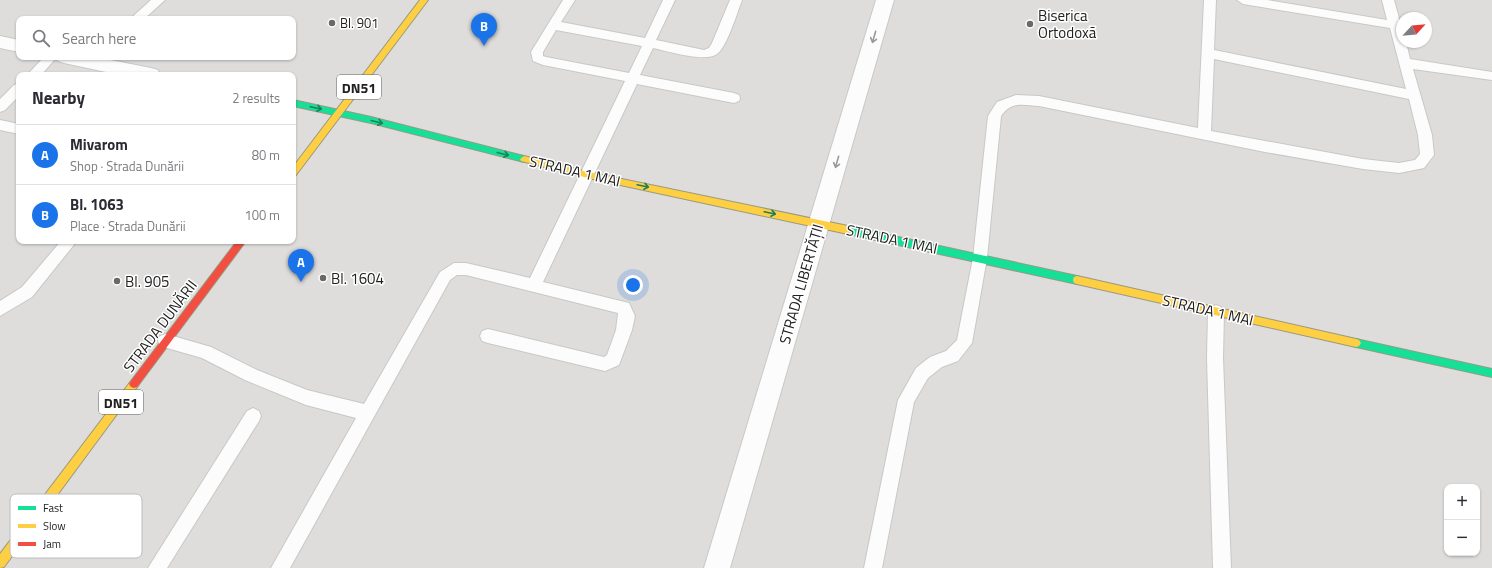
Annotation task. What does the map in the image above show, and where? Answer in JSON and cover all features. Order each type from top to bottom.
[{"type":"street","name":"DN51","points":[[296,169],[424,0]]},
{"type":"street","name":"STRADA LIBERTĂȚII","points":[[717,568],[885,0]]},
{"type":"street","points":[[0,42],[16,45]]},
{"type":"street","points":[[92,60],[139,72]]},
{"type":"street","name":"STRADA 1 MAI","points":[[296,104],[588,175],[980,258],[1492,373]]},
{"type":"street","name":"STRADA DUNĂRII","points":[[52,494],[240,244]]},
{"type":"street","name":"STRADA DUNĂRII","points":[[0,563],[10,550]]},
{"type":"lane","points":[[140,16],[159,0]]},
{"type":"lane","points":[[568,0],[537,52],[537,58],[543,61],[734,98]]},
{"type":"lane","points":[[534,285],[588,175],[669,0]]},
{"type":"lane","points":[[553,25],[705,54],[713,51],[718,44],[736,0]]},
{"type":"lane","points":[[1204,135],[1210,0]]},
{"type":"lane","points":[[1243,0],[1394,25]]},
{"type":"lane","points":[[874,568],[906,400],[922,373],[936,362],[952,356],[964,344],[980,258],[995,116],[1002,105],[1016,100],[1039,101],[1204,135],[1356,163],[1399,168],[1419,164],[1427,155],[1425,135],[1388,0]]},
{"type":"lane","points":[[1208,53],[1414,95]]},
{"type":"lane","points":[[36,72],[48,60]]},
{"type":"lane","points":[[1405,62],[1492,76]]},
{"type":"lane","points":[[0,107],[16,91]]},
{"type":"lane","points":[[0,125],[16,128]]},
{"type":"lane","points":[[0,309],[27,292],[67,244]]},
{"type":"lane","points":[[280,568],[445,276],[454,269],[466,268],[624,308],[627,316],[624,330],[612,360],[605,364],[488,336]]},
{"type":"lane","points":[[1216,312],[1215,358],[1222,568]]},
{"type":"lane","points":[[166,341],[205,352],[251,375],[306,397],[368,413]]},
{"type":"lane","points":[[157,568],[253,416]]},
{"type":"shaded area","points":[[0,0],[1492,0],[1492,568],[0,568]]},
{"type":"traffic: fast","points":[[296,104],[371,120],[524,159]]},
{"type":"traffic: fast","points":[[848,230],[1077,280]]},
{"type":"traffic: fast","points":[[1356,343],[1492,373]]},
{"type":"traffic: slow","points":[[296,169],[424,0]]},
{"type":"traffic: slow","points":[[524,159],[588,175],[848,230]]},
{"type":"traffic: slow","points":[[1077,280],[1356,343]]},
{"type":"traffic: slow","points":[[52,494],[134,384]]},
{"type":"traffic: slow","points":[[0,563],[10,550]]},
{"type":"traffic: jam","points":[[134,384],[240,244]]},
{"type":"place","name":"Bl. 901","points":[[332,23]]},
{"type":"place","name":"Biserica Ortodoxă","points":[[1030,24]]},
{"type":"place","name":"Bl. 1063","points":[[484,46]]},
{"type":"place","name":"Bl. 1604","points":[[323,278]]},
{"type":"place","name":"Bl. 905","points":[[117,281]]},
{"type":"place","name":"Mivarom","points":[[301,282]]}]
